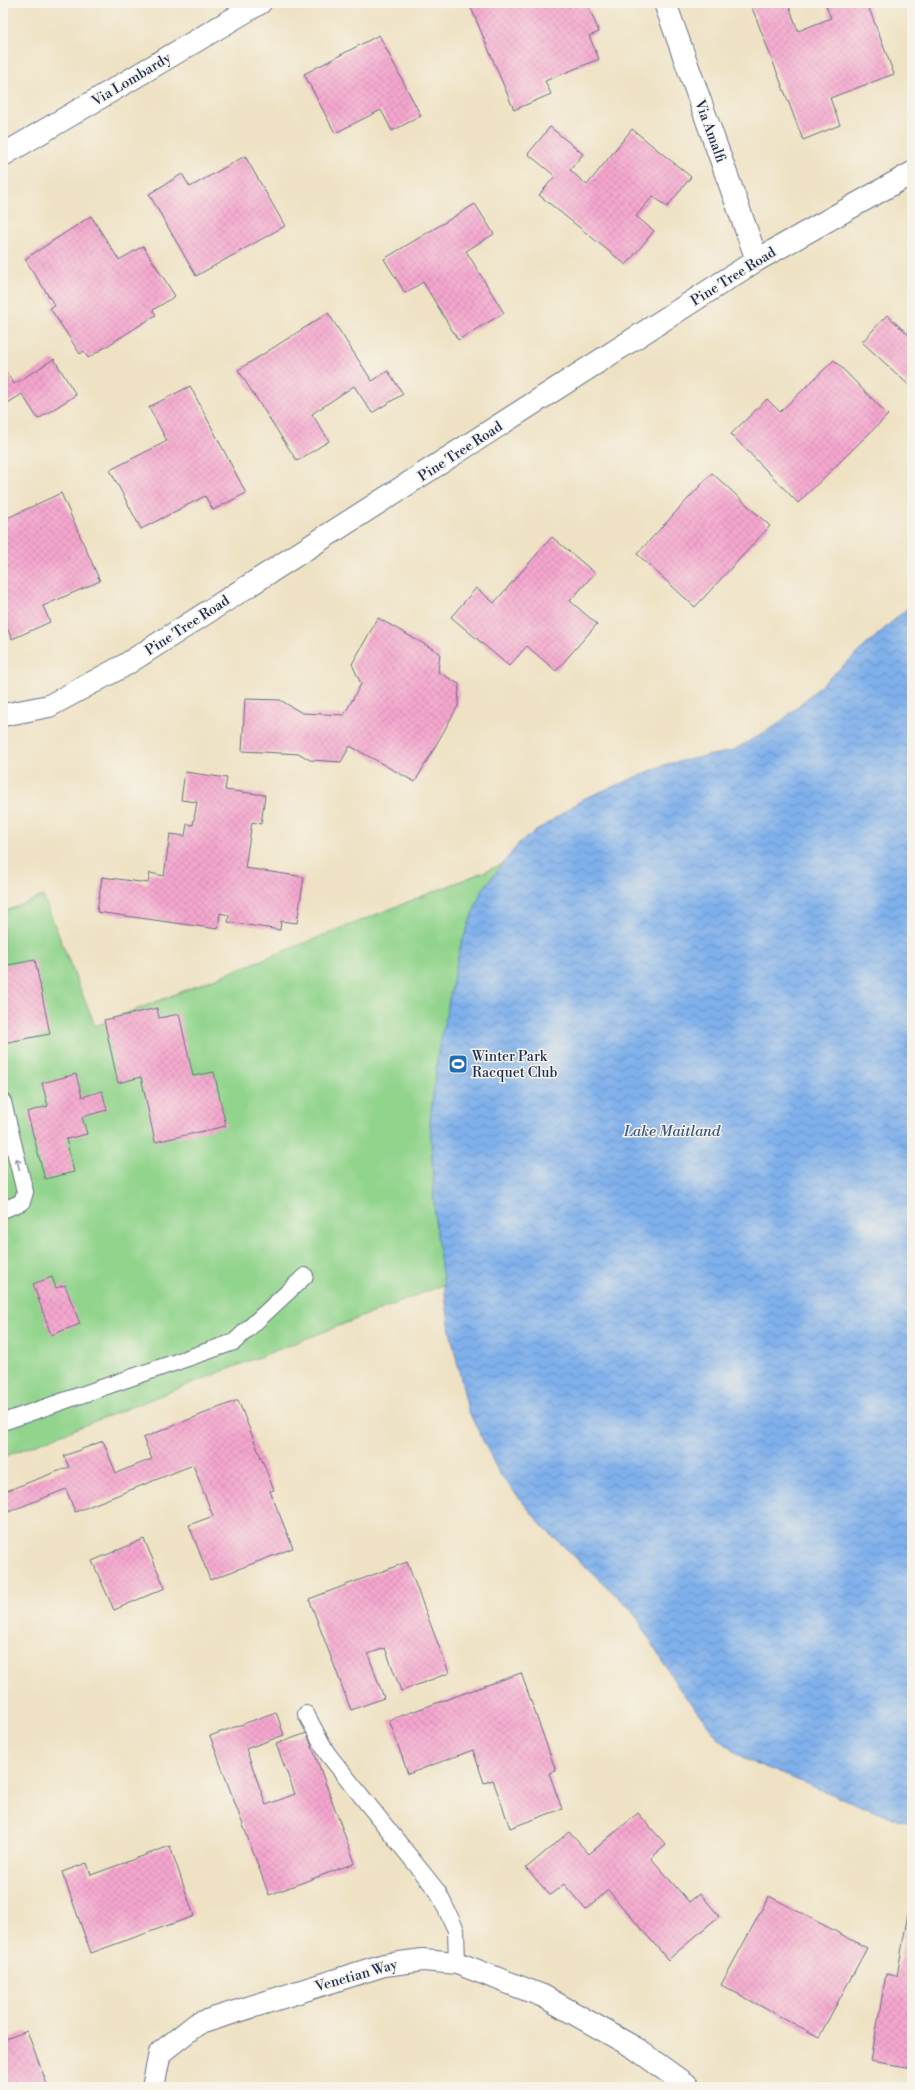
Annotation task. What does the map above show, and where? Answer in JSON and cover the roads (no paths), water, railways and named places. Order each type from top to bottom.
[{"type":"street","name":"Via Lombardy","points":[[3,155],[260,3]]},
{"type":"street","name":"Via Amalfi","points":[[665,3],[757,260]]},
{"type":"street","name":"Pine Tree Road","points":[[3,715],[49,706],[125,665],[757,260],[912,173]]},
{"type":"street","name":"Venetian Way","points":[[153,2087],[160,2053],[197,2024],[384,1965],[423,1960],[457,1963],[543,1996],[635,2048],[690,2087]]},
{"type":"lane","points":[[3,1102],[25,1192],[22,1202],[3,1210]]},
{"type":"lane","points":[[3,1422],[234,1342],[305,1276]]},
{"type":"lane","points":[[306,1714],[327,1753],[438,1892],[456,1930],[457,1963]]},
{"type":"water","name":"Lake Maitland","points":[[912,604],[912,1822],[896,1820],[745,1759],[719,1739],[678,1687],[633,1611],[543,1527],[499,1473],[468,1410],[450,1331],[435,1222],[430,1120],[438,1053],[460,947],[482,890],[520,842],[583,799],[667,764],[732,751],[777,725]]},
{"type":"place","name":"Winter Park Racquet Club","points":[[458,1064]]}]
